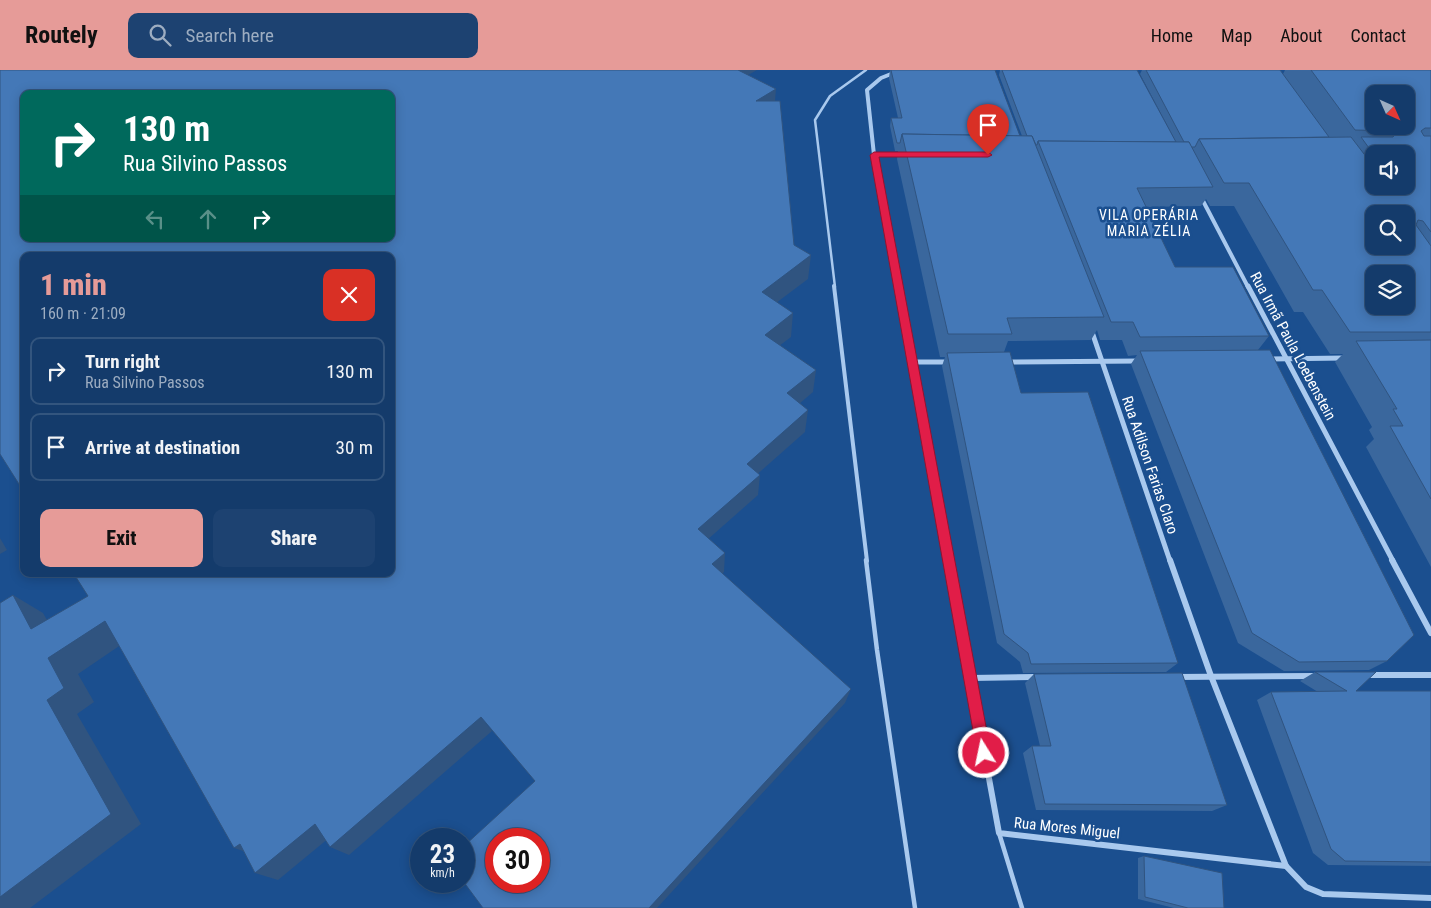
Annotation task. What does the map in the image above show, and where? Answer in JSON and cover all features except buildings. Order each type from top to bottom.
[{"type":"street","name":"Rua Mores Miguel","points":[[898,71],[881,78],[867,90],[874,155],[999,833],[1286,866]]},
{"type":"street","points":[[874,155],[912,155]]},
{"type":"street","name":"Rua Irmã Paula Loebenstein","points":[[1198,192],[1431,633]]},
{"type":"street","name":"Rua Adilson Farias Claro","points":[[1090,326],[1104,362],[1127,440],[1211,676],[1286,866]]},
{"type":"street","points":[[1268,359],[1354,358]]},
{"type":"street","points":[[996,362],[1142,361]]},
{"type":"street","points":[[912,362],[958,362]]},
{"type":"street","points":[[1354,676],[1431,675]]},
{"type":"street","points":[[1171,677],[1326,676]]},
{"type":"street","points":[[971,678],[1041,678]]},
{"type":"street","points":[[1286,866],[1306,887],[1324,894],[1431,898]]},
{"type":"lane","points":[[866,70],[833,91],[821,103],[815,120],[876,650],[915,908]]},
{"type":"lane","points":[[999,833],[1022,908]]},
{"type":"district","name":"VILA OPERÁRIA MARIA ZÉLIA","points":[[1149,224]]},
{"type":"route","points":[[984,753],[874,155],[988,155]]}]
